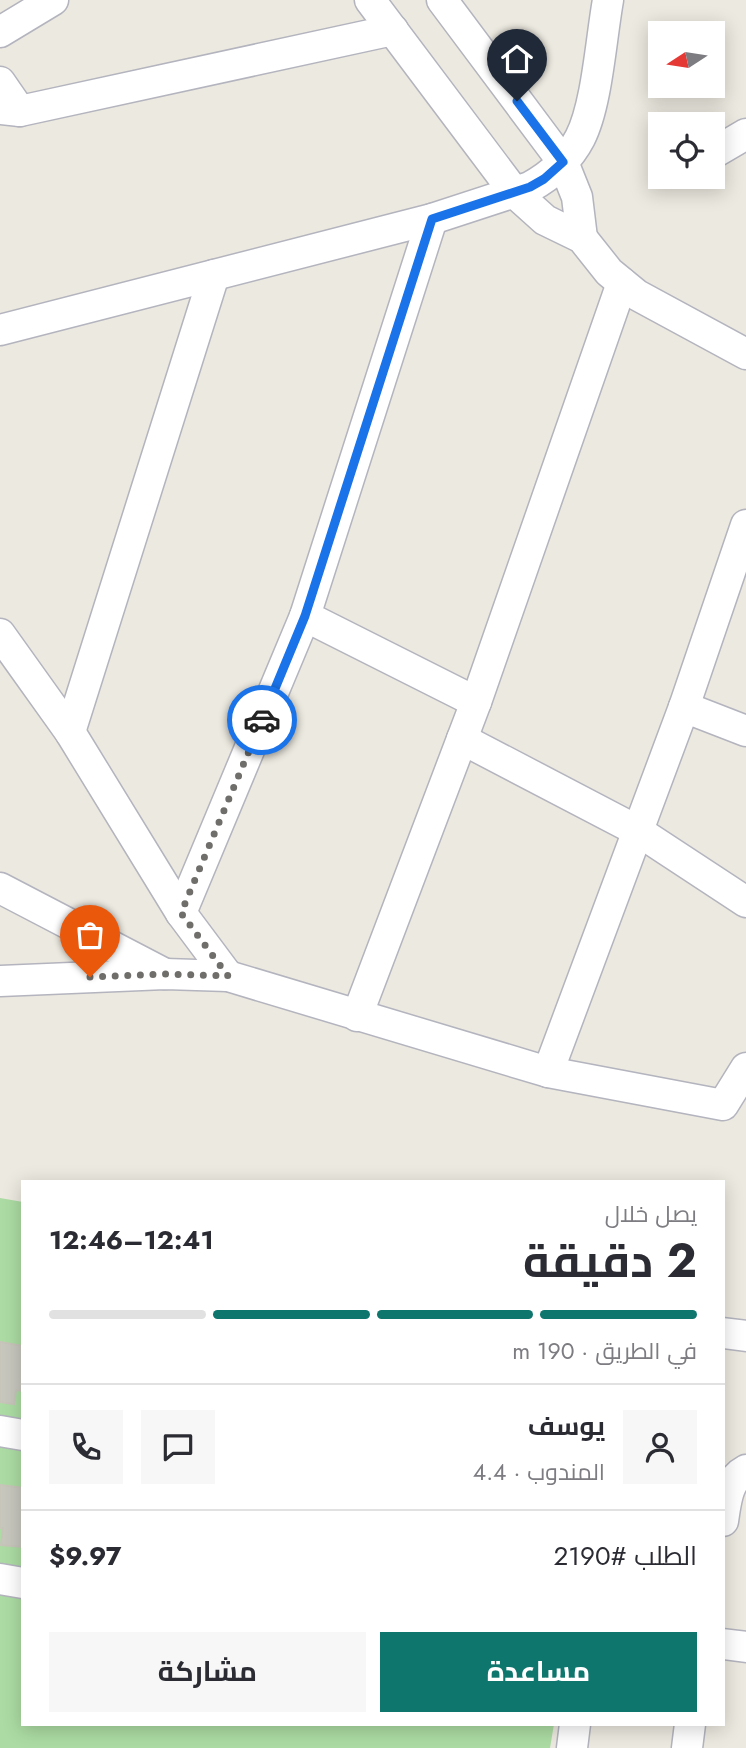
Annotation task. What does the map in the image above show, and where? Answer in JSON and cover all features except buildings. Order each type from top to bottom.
[{"type":"street","points":[[0,32],[53,0]]},
{"type":"street","points":[[370,0],[515,193],[545,220],[582,238],[622,284],[646,300],[746,354]]},
{"type":"street","points":[[442,0],[563,162],[577,197],[582,238]]},
{"type":"street","points":[[0,330],[432,219],[515,193],[544,179],[563,162],[580,138],[590,107],[608,0]]},
{"type":"street","points":[[0,82],[10,110],[393,30]]},
{"type":"street","points":[[725,146],[746,134]]},
{"type":"street","points":[[181,913],[305,616],[432,219]]},
{"type":"street","points":[[70,733],[214,275]]},
{"type":"street","points":[[357,1016],[476,702],[622,284]]},
{"type":"street","points":[[548,1072],[684,707],[746,525]]},
{"type":"street","points":[[305,616],[476,702]]},
{"type":"street","points":[[0,634],[70,733],[181,913],[228,976]]},
{"type":"street","points":[[684,707],[746,731]]},
{"type":"street","points":[[462,739],[638,831],[746,902]]},
{"type":"street","points":[[0,888],[165,974]]},
{"type":"street","points":[[0,981],[165,974],[228,976],[548,1072],[723,1105],[746,1068]]},
{"type":"street","points":[[725,1333],[746,1336]]},
{"type":"street","points":[[0,1431],[21,1435]]},
{"type":"street","points":[[725,1510],[729,1488],[740,1473],[746,1470]]},
{"type":"street","points":[[0,1579],[21,1583]]},
{"type":"street","points":[[725,1644],[746,1647]]},
{"type":"street","points":[[572,1748],[575,1726]]},
{"type":"street","points":[[687,1748],[690,1726]]},
{"type":"green space","points":[[0,1198],[21,1202],[21,1726],[554,1726],[550,1748],[0,1748]]},
{"type":"way so far","points":[[90,977],[165,974],[228,976],[181,913],[262,720]]},
{"type":"route","points":[[262,720],[305,616],[432,219],[530,187],[563,162],[517,101]]}]
